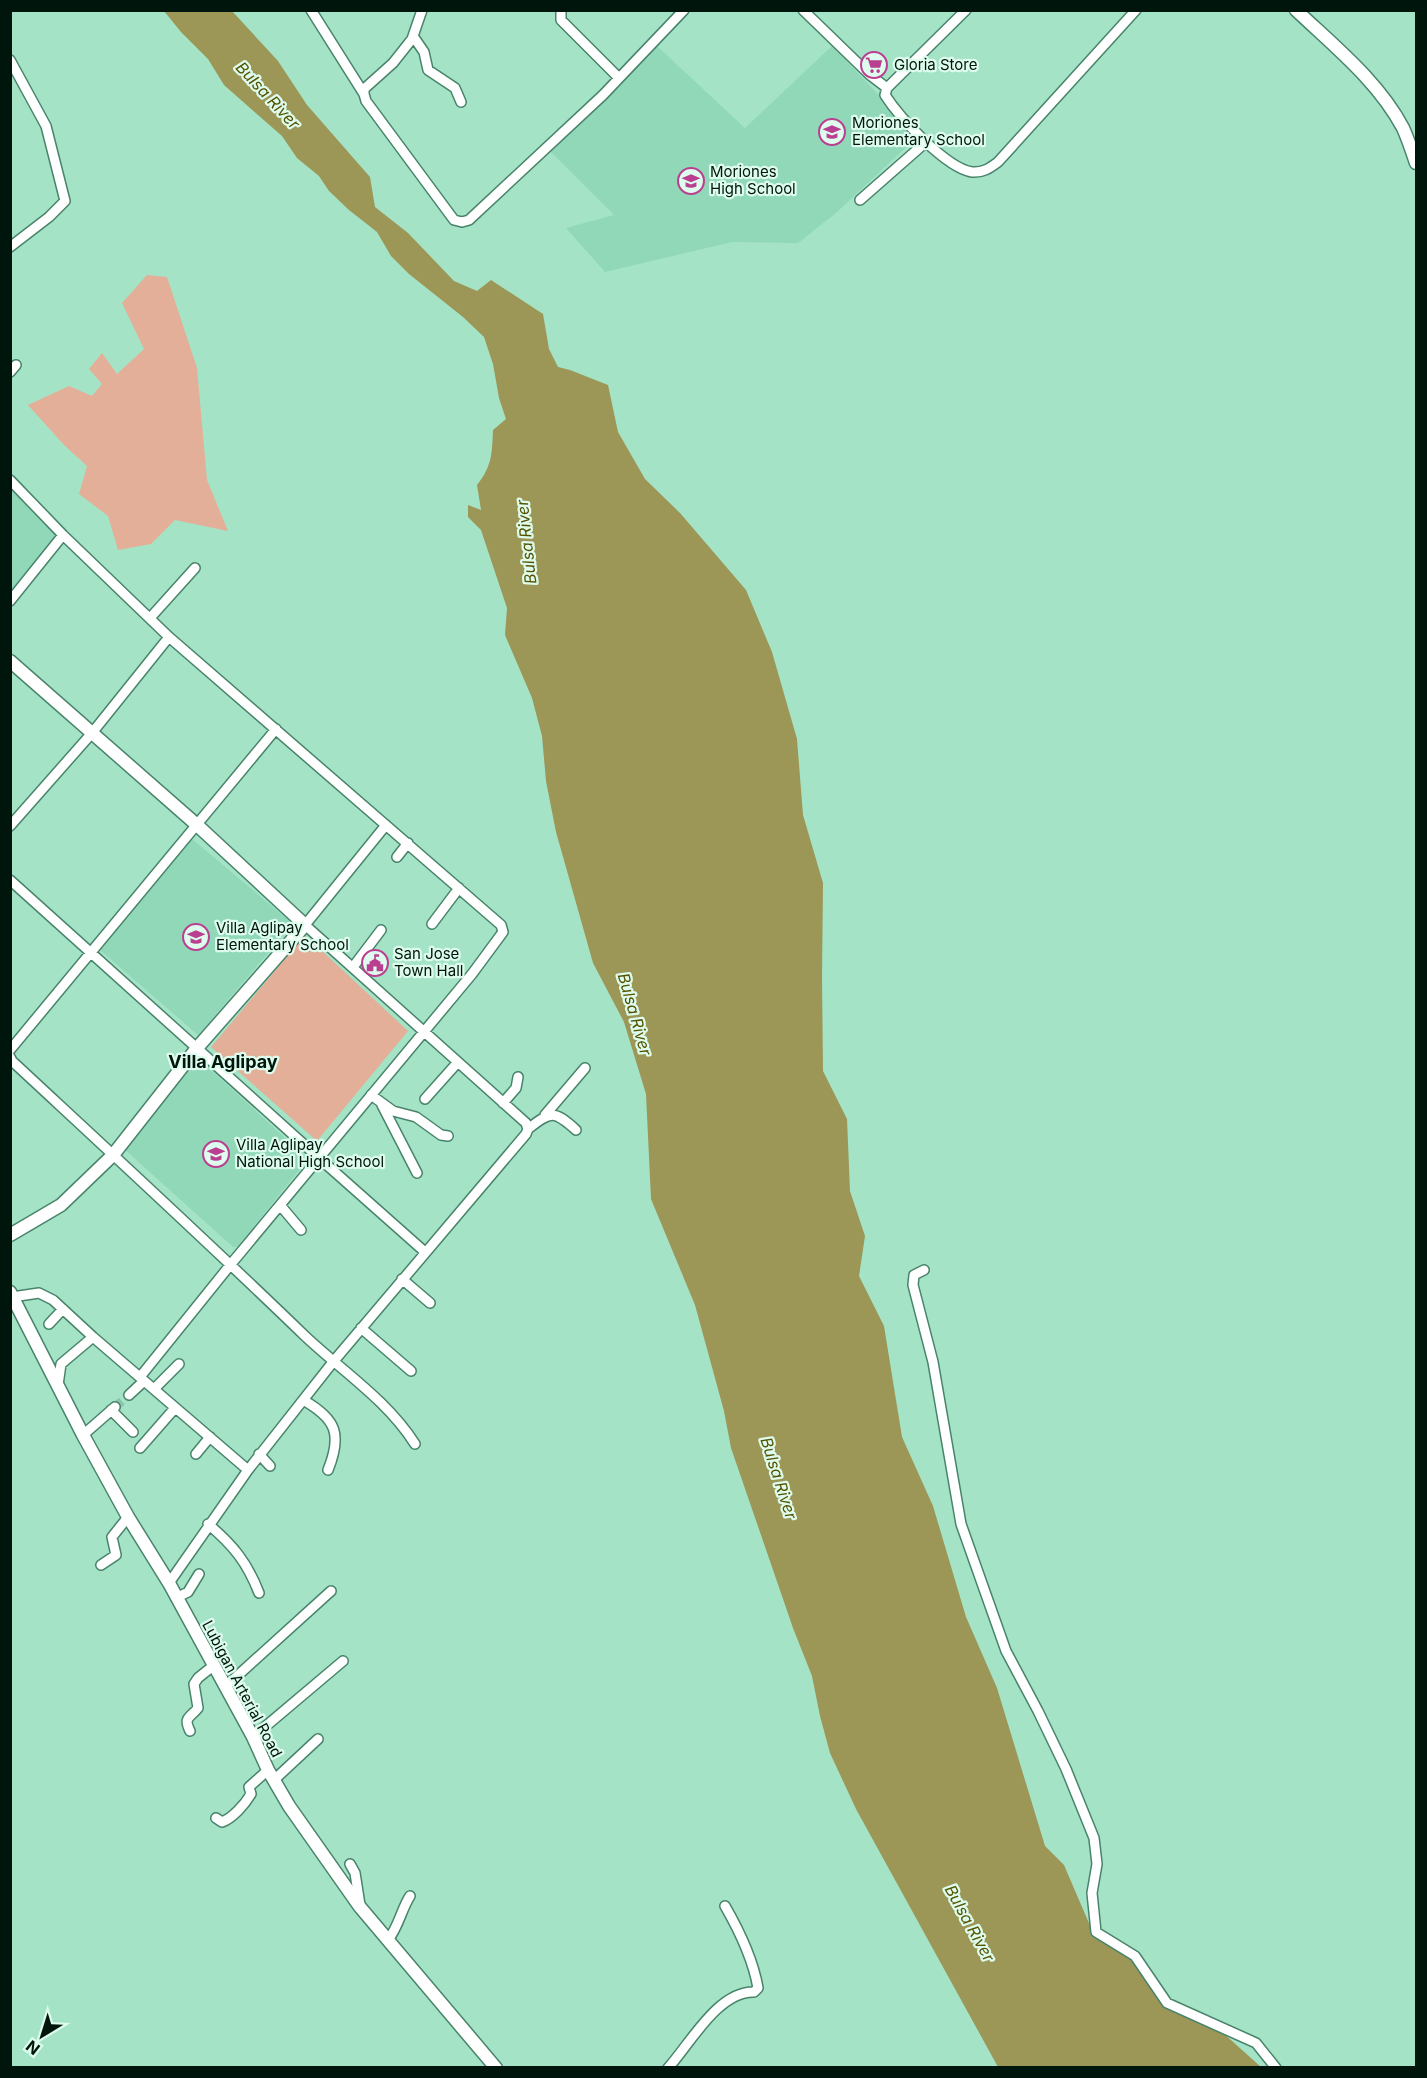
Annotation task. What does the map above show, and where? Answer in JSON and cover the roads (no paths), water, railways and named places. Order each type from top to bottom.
[{"type":"main road","points":[[1296,10],[1345,56],[1391,110],[1403,129],[1416,163]]},
{"type":"main road","points":[[10,661],[197,825],[305,925],[197,1048],[112,1155],[61,1205],[10,1235]]},
{"type":"main road","name":"Lubigan Arterial Road","points":[[11,1294],[83,1435],[128,1517],[168,1583],[289,1806],[360,1907],[496,2067]]},
{"type":"street","points":[[311,10],[364,94]]},
{"type":"street","points":[[422,10],[413,36],[393,63],[364,88],[364,94],[366,101],[454,220],[462,222],[469,220],[619,78],[684,10]]},
{"type":"street","points":[[561,10],[561,20],[619,78]]},
{"type":"street","points":[[803,10],[870,75],[887,88]]},
{"type":"street","points":[[966,10],[887,88],[885,95],[926,142],[950,163],[973,172],[985,171],[998,162],[1136,10]]},
{"type":"street","points":[[413,36],[424,52],[428,70],[455,88],[461,102]]},
{"type":"street","points":[[10,60],[46,126],[65,201],[49,217],[10,247]]},
{"type":"street","points":[[860,200],[926,142]]},
{"type":"street","points":[[10,480],[63,535],[170,637],[501,925],[503,932],[472,974],[231,1264],[129,1395]]},
{"type":"street","points":[[10,601],[63,535]]},
{"type":"street","points":[[150,618],[195,568]]},
{"type":"street","points":[[10,826],[92,733],[170,637]]},
{"type":"street","points":[[10,1050],[276,729]]},
{"type":"street","points":[[386,825],[305,925],[526,1123],[528,1129]]},
{"type":"street","points":[[397,857],[408,843]]},
{"type":"street","points":[[10,880],[92,951],[425,1252]]},
{"type":"street","points":[[432,924],[459,888]]},
{"type":"street","points":[[352,967],[381,930]]},
{"type":"street","points":[[10,1057],[333,1362],[394,1414],[415,1444]]},
{"type":"street","points":[[425,1099],[458,1062]]},
{"type":"street","points":[[168,1583],[259,1454],[333,1362],[528,1129],[545,1115],[585,1068]]},
{"type":"street","points":[[503,1103],[516,1088],[518,1077]]},
{"type":"street","points":[[371,1095],[393,1111],[416,1117],[441,1135],[448,1136]]},
{"type":"street","points":[[381,1103],[417,1173]]},
{"type":"street","points":[[545,1115],[559,1116],[576,1130]]},
{"type":"street","points":[[280,1205],[301,1230]]},
{"type":"street","points":[[924,1270],[914,1275],[913,1285],[933,1362],[962,1524],[1006,1651],[1062,1760],[1094,1838],[1097,1864],[1092,1893],[1096,1932],[1135,1956],[1167,2003],[1256,2043],[1276,2067]]},
{"type":"street","points":[[402,1279],[430,1303]]},
{"type":"street","points":[[11,1294],[39,1293],[53,1300],[248,1470]]},
{"type":"street","points":[[50,1324],[63,1309]]},
{"type":"street","points":[[362,1328],[411,1371]]},
{"type":"street","points":[[58,1385],[61,1364],[93,1337]]},
{"type":"street","points":[[154,1389],[179,1364]]},
{"type":"street","points":[[303,1400],[316,1407],[330,1420],[336,1435],[336,1444],[328,1470]]},
{"type":"street","points":[[140,1448],[175,1408]]},
{"type":"street","points":[[83,1435],[113,1409],[133,1432]]},
{"type":"street","points":[[196,1454],[210,1437]]},
{"type":"street","points":[[259,1454],[270,1466]]},
{"type":"street","points":[[101,1565],[116,1555],[112,1537],[128,1517]]},
{"type":"street","points":[[208,1524],[227,1540],[243,1560],[259,1593]]},
{"type":"street","points":[[105,1526],[115,1532]]},
{"type":"street","points":[[176,1599],[188,1592],[199,1574]]},
{"type":"street","points":[[225,1687],[331,1591]]},
{"type":"street","points":[[252,1737],[343,1661]]},
{"type":"street","points":[[190,1731],[187,1719],[198,1708],[193,1691],[194,1684],[213,1666]]},
{"type":"street","points":[[216,1818],[222,1822],[230,1818],[248,1799],[251,1794],[249,1787],[251,1784],[271,1775],[318,1739]]},
{"type":"street","points":[[350,1864],[355,1873],[360,1907]]},
{"type":"street","points":[[388,1940],[397,1928],[410,1896]]},
{"type":"street","points":[[668,2067],[680,2055],[693,2035],[732,1997],[744,1992],[754,1992],[758,1988],[740,1931],[725,1906]]},
{"type":"water","name":"Bulsa River","points":[[164,11],[232,11],[278,61],[307,105],[370,177],[375,207],[408,233],[454,281],[477,291],[491,280],[543,314],[549,349],[558,367],[608,385],[618,432],[645,479],[680,513],[746,590],[772,652],[797,739],[803,815],[823,883],[823,1071],[847,1119],[850,1191],[865,1236],[859,1276],[884,1326],[902,1437],[933,1506],[966,1617],[997,1688],[1045,1846],[1064,1865],[1094,1935],[1131,1957],[1163,2006],[1222,2032],[1261,2067],[998,2067],[856,1809],[830,1753],[812,1676],[793,1628],[731,1448],[724,1411],[695,1305],[651,1199],[646,1094],[624,1022],[593,963],[556,832],[546,781],[542,736],[532,698],[505,635],[507,608],[481,530],[468,517],[468,505],[481,510],[477,485],[486,472],[490,459],[493,430],[506,419],[484,337],[391,256],[377,232],[329,191],[319,176],[297,158],[282,136],[224,85],[208,59]]},
{"type":"tunnel","points":[[115,1407],[129,1395]]},
{"type":"place","name":"Gloria Store","points":[[874,65]]},
{"type":"place","name":"Moriones Elementary School","points":[[832,132]]},
{"type":"place","name":"Moriones High School","points":[[691,181]]},
{"type":"place","name":"Villa Aglipay Elementary School","points":[[196,937]]},
{"type":"place","name":"San Jose Town Hall","points":[[375,963]]},
{"type":"place","name":"Villa Aglipay National High School","points":[[216,1154]]},
{"type":"district","name":"Villa Aglipay","points":[[223,1062]]}]
